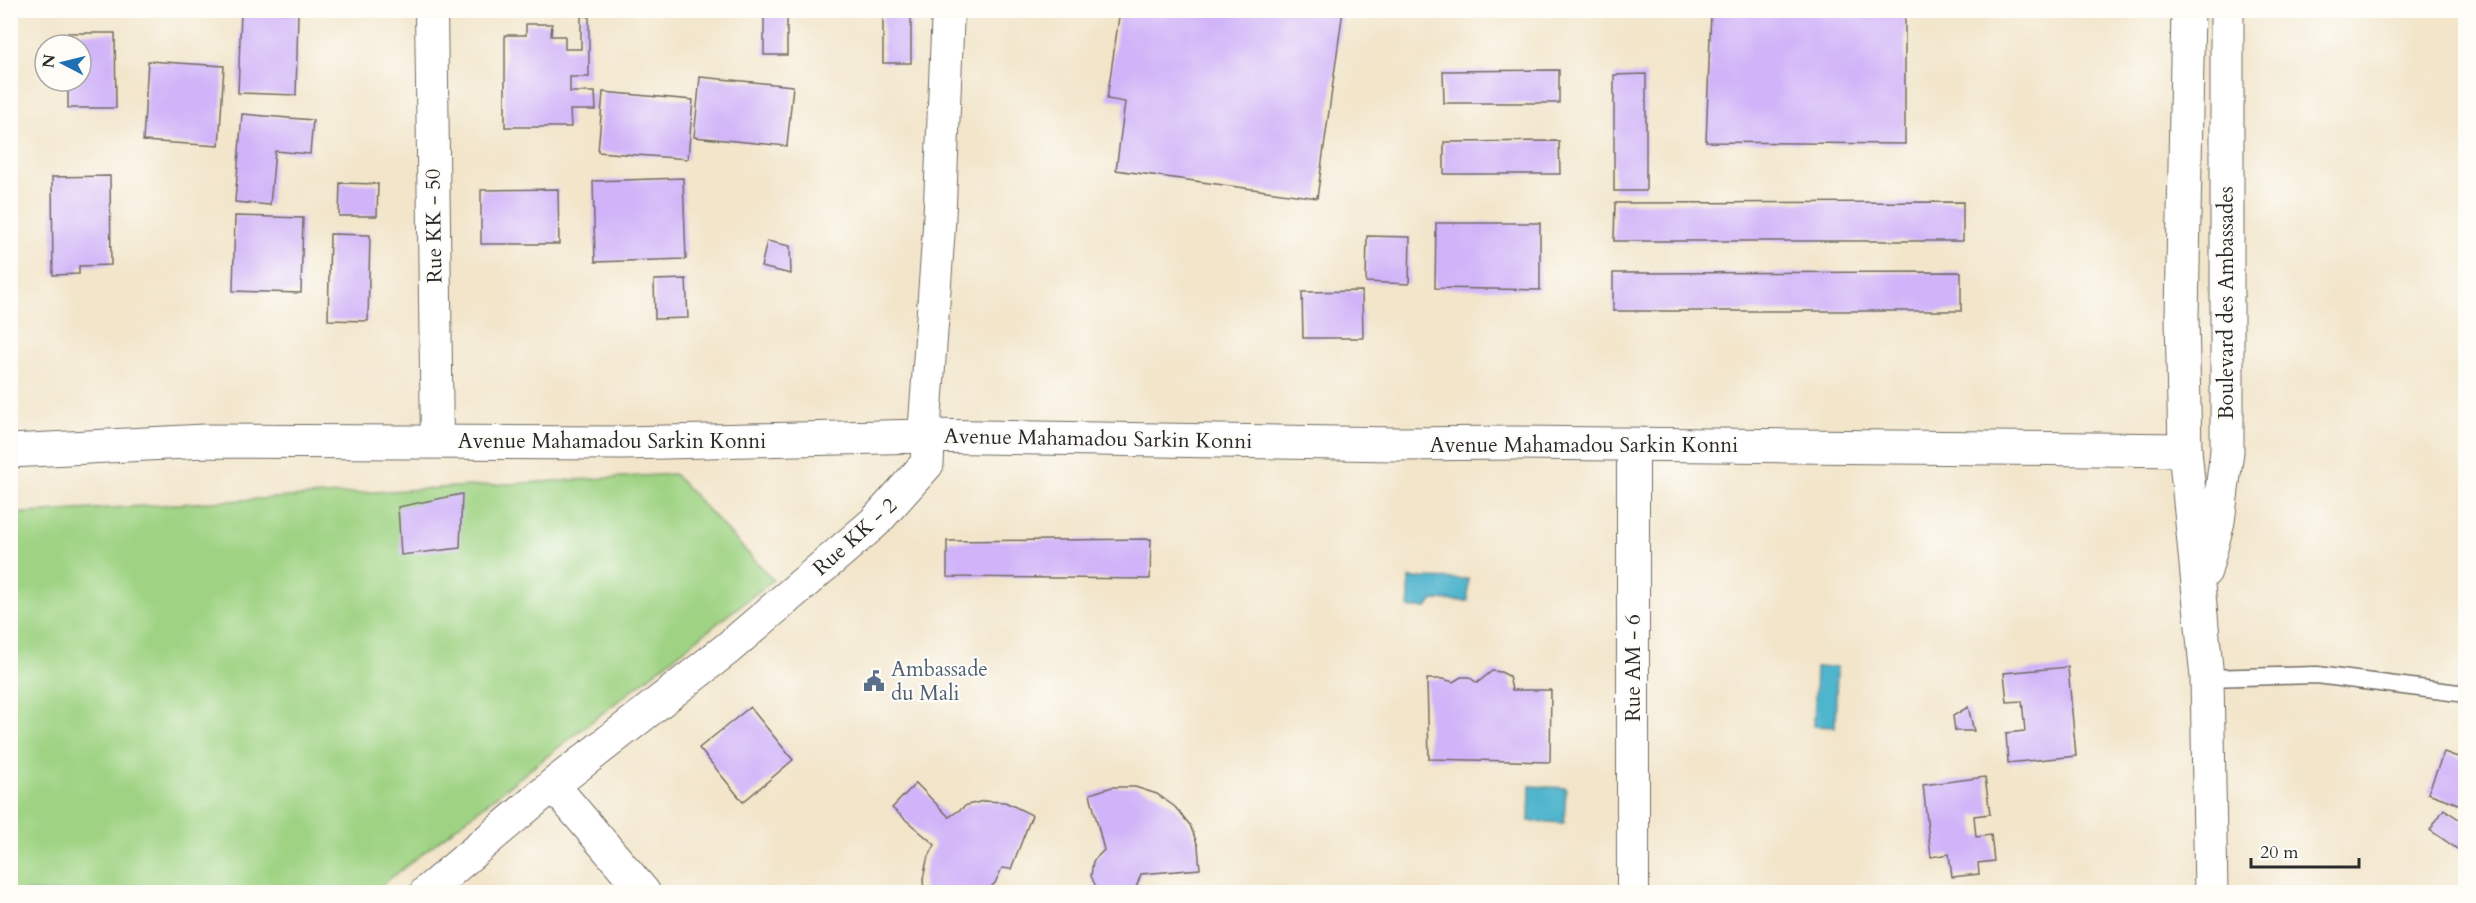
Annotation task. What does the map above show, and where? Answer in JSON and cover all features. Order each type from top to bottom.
[{"type":"street","name":"Rue KK - 50","points":[[431,10],[437,442]]},
{"type":"street","name":"Rue KK - 2","points":[[426,892],[553,785],[727,649],[875,522],[927,464],[928,444],[924,436],[938,238],[948,10]]},
{"type":"street","name":"Boulevard des Ambassades","points":[[2188,10],[2182,317],[2185,450],[2207,678],[2211,892]]},
{"type":"street","name":"Boulevard des Ambassades","points":[[2199,593],[2218,521],[2227,451],[2227,10]]},
{"type":"street","name":"Avenue Mahamadou Sarkin Konni","points":[[10,451],[205,441],[623,443],[924,436],[1396,444],[2185,450]]},
{"type":"street","name":"Rue AM - 6","points":[[1632,444],[1633,892]]},
{"type":"street","points":[[553,785],[644,892]]},
{"type":"lane","points":[[2207,678],[2317,675],[2466,694]]},
{"type":"green space","points":[[674,474],[773,580],[373,892],[11,892],[11,514]]},
{"type":"water","points":[[1409,578],[1468,579],[1468,601],[1433,600],[1427,608],[1409,608]]},
{"type":"water","points":[[1816,667],[1837,667],[1835,727],[1814,726]]},
{"type":"water","points":[[1530,786],[1566,788],[1564,823],[1529,821]]},
{"type":"building","points":[[764,10],[787,10],[787,55],[764,55]]},
{"type":"building","points":[[883,10],[911,10],[911,63],[883,63]]},
{"type":"building","points":[[1120,10],[1343,10],[1317,198],[1116,170],[1125,102],[1107,99]]},
{"type":"building","points":[[1711,10],[1905,10],[1905,144],[1706,142]]},
{"type":"building","points":[[241,11],[298,13],[296,95],[238,93]]},
{"type":"building","points":[[581,16],[589,16],[589,77],[570,77],[570,92],[595,92],[596,110],[570,110],[571,127],[505,127],[505,35],[526,35],[526,24],[552,24],[551,36],[565,36],[565,49],[581,49]]},
{"type":"building","points":[[93,33],[115,33],[116,108],[68,108],[68,93],[93,93]]},
{"type":"building","points":[[148,61],[224,66],[219,146],[143,141]]},
{"type":"building","points":[[1559,70],[1559,103],[1444,103],[1443,71]]},
{"type":"building","points":[[1646,74],[1646,191],[1614,191],[1614,75]]},
{"type":"building","points":[[700,77],[793,86],[787,146],[694,137]]},
{"type":"building","points":[[603,92],[693,100],[688,159],[598,152]]},
{"type":"building","points":[[242,114],[313,120],[310,154],[275,151],[270,205],[235,202]]},
{"type":"building","points":[[1559,141],[1560,174],[1444,174],[1444,142]]},
{"type":"building","points":[[110,176],[111,265],[79,266],[79,274],[53,275],[52,177]]},
{"type":"building","points":[[683,178],[686,259],[595,262],[593,181]]},
{"type":"building","points":[[340,183],[378,184],[377,216],[339,216]]},
{"type":"building","points":[[558,189],[559,244],[481,244],[481,190]]},
{"type":"building","points":[[1963,202],[1963,241],[1614,241],[1615,203]]},
{"type":"building","points":[[235,216],[303,218],[301,293],[233,291]]},
{"type":"building","points":[[1436,223],[1540,223],[1540,290],[1435,288]]},
{"type":"building","points":[[330,234],[370,235],[368,321],[328,320]]},
{"type":"building","points":[[1367,236],[1410,237],[1409,284],[1366,282]]},
{"type":"building","points":[[767,241],[790,246],[791,274],[761,267]]},
{"type":"building","points":[[1961,272],[1961,311],[1613,311],[1613,273]]},
{"type":"building","points":[[686,279],[688,318],[655,319],[654,280]]},
{"type":"building","points":[[1362,291],[1363,338],[1303,338],[1302,292]]},
{"type":"building","points":[[462,494],[460,548],[401,555],[398,507]]},
{"type":"building","points":[[1151,539],[1150,579],[947,577],[947,541]]},
{"type":"building","points":[[2068,667],[2076,756],[2008,763],[2006,733],[2025,731],[2022,701],[2007,702],[2004,673]]},
{"type":"building","points":[[1492,671],[1509,676],[1512,690],[1551,690],[1550,762],[1429,759],[1427,679],[1443,679],[1453,682],[1461,677],[1469,677],[1477,683]]},
{"type":"building","points":[[750,707],[793,760],[743,802],[699,748]]},
{"type":"building","points":[[1968,707],[1974,731],[1955,731],[1953,716]]},
{"type":"building","points":[[2444,752],[2466,760],[2466,792],[2461,805],[2428,793]]},
{"type":"building","points":[[1985,777],[1990,814],[1974,816],[1976,837],[1991,835],[1994,861],[1978,863],[1979,874],[1952,877],[1949,854],[1931,857],[1923,785]]},
{"type":"building","points":[[916,783],[949,817],[967,805],[984,801],[1005,802],[1032,815],[1011,869],[1002,868],[995,883],[986,892],[924,892],[923,879],[927,860],[935,845],[892,808]]},
{"type":"building","points":[[1112,787],[1135,787],[1157,794],[1175,807],[1190,825],[1198,846],[1200,869],[1141,874],[1136,888],[1130,892],[1102,892],[1097,889],[1091,876],[1093,861],[1104,850],[1090,794]]},
{"type":"building","points":[[2444,809],[2466,824],[2466,855],[2430,830]]},
{"type":"place","name":"Ambassade du Mali","points":[[874,681]]}]
